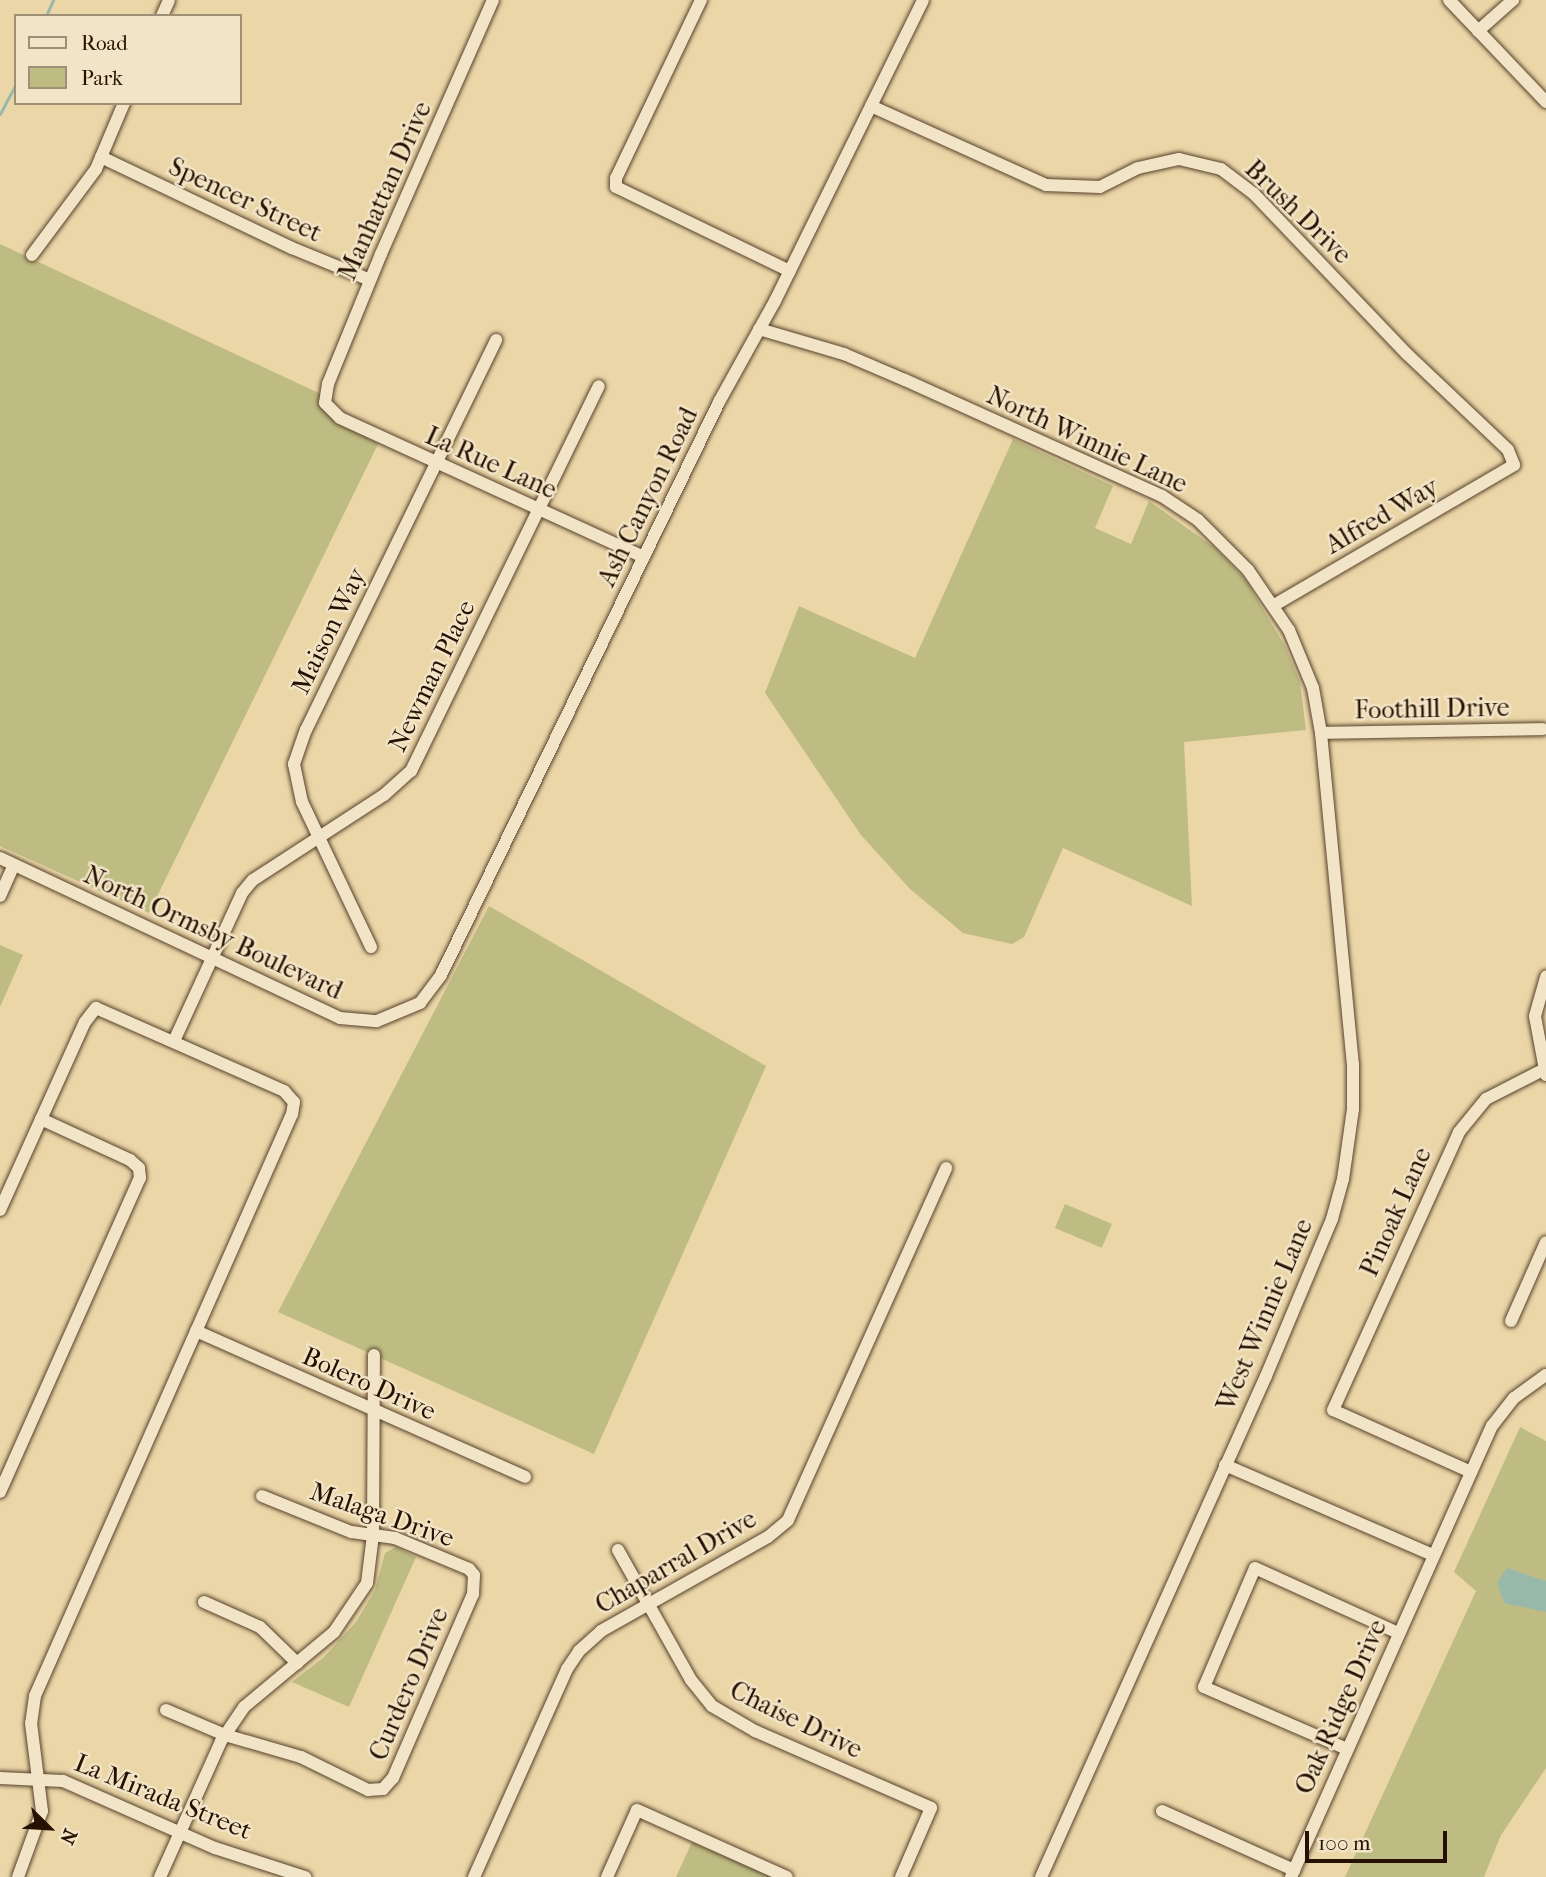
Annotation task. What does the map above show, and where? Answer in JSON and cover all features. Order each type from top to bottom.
[{"type":"street","name":"Manhattan Drive","points":[[326,403],[328,384],[370,280],[493,0]]},
{"type":"street","points":[[701,0],[616,178],[615,187],[790,271]]},
{"type":"street","name":"Ash Canyon Road","points":[[411,1010],[442,975],[644,557],[790,271],[923,0]]},
{"type":"street","points":[[1449,0],[1546,102]]},
{"type":"street","points":[[1478,31],[1513,0]]},
{"type":"street","points":[[32,255],[101,157],[123,105]]},
{"type":"street","name":"Brush Drive","points":[[871,106],[1046,185],[1100,187],[1138,169],[1179,159],[1221,169],[1254,194],[1407,354],[1508,450],[1514,465]]},
{"type":"street","name":"Spencer Street","points":[[101,157],[292,248],[370,280]]},
{"type":"street","name":"North Winnie Lane","points":[[760,329],[844,354],[1161,496],[1227,546],[1274,606],[1302,657],[1321,733]]},
{"type":"street","name":"Maison Way","points":[[371,947],[296,787],[297,750],[496,340]]},
{"type":"street","name":"Newman Place","points":[[174,1041],[236,904],[253,880],[384,795],[411,771],[599,386]]},
{"type":"street","name":"La Rue Lane","points":[[326,403],[340,418],[644,557]]},
{"type":"street","name":"Alfred Way","points":[[1274,606],[1514,465]]},
{"type":"street","name":"Foothill Drive","points":[[1321,733],[1543,730]]},
{"type":"street","name":"West Winnie Lane","points":[[1041,1877],[1322,1245],[1348,1158],[1353,1064],[1321,733]]},
{"type":"street","name":"North Ormsby Boulevard","points":[[0,858],[340,1018],[377,1021],[411,1010]]},
{"type":"street","points":[[0,896],[14,865]]},
{"type":"street","points":[[1544,1073],[1535,1016],[1546,977]]},
{"type":"street","points":[[0,1210],[93,1009],[106,1010],[284,1091],[294,1102],[34,1696],[31,1723],[41,1777],[41,1819],[18,1877]]},
{"type":"street","name":"Pinoak Lane","points":[[1471,1472],[1333,1410],[1459,1132],[1486,1099],[1544,1073]]},
{"type":"street","points":[[0,1492],[140,1178],[139,1168],[130,1160],[41,1119]]},
{"type":"street","name":"Chaparral Drive","points":[[474,1877],[567,1669],[601,1631],[768,1538],[788,1520],[946,1168]]},
{"type":"street","points":[[1511,1321],[1546,1242]]},
{"type":"street","name":"Bolero Drive","points":[[196,1331],[524,1477]]},
{"type":"street","points":[[160,1877],[225,1735],[244,1707],[349,1615],[367,1583],[373,1535],[371,1411],[374,1355]]},
{"type":"street","points":[[1225,1465],[1433,1555],[1502,1410],[1546,1375]]},
{"type":"street","name":"Malaga Drive","points":[[262,1496],[351,1532],[395,1538],[469,1569],[476,1586]]},
{"type":"street","name":"Chaise Drive","points":[[618,1550],[691,1680],[712,1706],[755,1731],[931,1808],[901,1877]]},
{"type":"street","name":"Oak Ridge Drive","points":[[1292,1874],[1433,1555]]},
{"type":"street","points":[[1348,1749],[1204,1687],[1255,1568],[1398,1633]]},
{"type":"street","name":"Curdero Drive","points":[[225,1735],[301,1756],[374,1790],[383,1789],[393,1778],[476,1586]]},
{"type":"street","points":[[204,1602],[260,1627],[297,1663]]},
{"type":"street","points":[[166,1710],[225,1735]]},
{"type":"street","name":"La Mirada Street","points":[[0,1778],[41,1777],[72,1784],[180,1832],[305,1877]]},
{"type":"street","points":[[607,1877],[637,1810],[787,1877]]},
{"type":"street","points":[[1162,1811],[1292,1874]]},
{"type":"green space","points":[[0,244],[325,396],[340,418],[378,444],[149,913],[0,846]]},
{"type":"green space","points":[[1013,439],[1113,486],[1095,528],[1131,544],[1149,501],[1215,548],[1245,579],[1285,646],[1300,682],[1306,730],[1184,742],[1192,906],[1063,848],[1024,937],[1012,944],[963,933],[910,889],[861,835],[765,693],[799,606],[915,658]]},
{"type":"green space","points":[[489,906],[766,1066],[594,1454],[278,1312]]},
{"type":"green space","points":[[0,945],[23,955],[0,1007]]},
{"type":"green space","points":[[1065,1204],[1112,1224],[1102,1248],[1055,1228]]},
{"type":"green space","points":[[1520,1427],[1546,1441],[1546,1768],[1501,1835],[1484,1877],[1345,1877],[1476,1591],[1454,1572]]},
{"type":"green space","points":[[396,1547],[416,1557],[349,1707],[292,1682],[324,1657],[356,1622],[375,1590],[385,1553]]},
{"type":"green space","points":[[692,1842],[773,1877],[676,1877]]},
{"type":"shaded area","points":[[1507,1568],[1546,1581],[1546,1612],[1504,1603],[1497,1583]]},
{"type":"waterway","points":[[47,14],[53,0]]},
{"type":"waterway","points":[[0,114],[14,88]]}]
